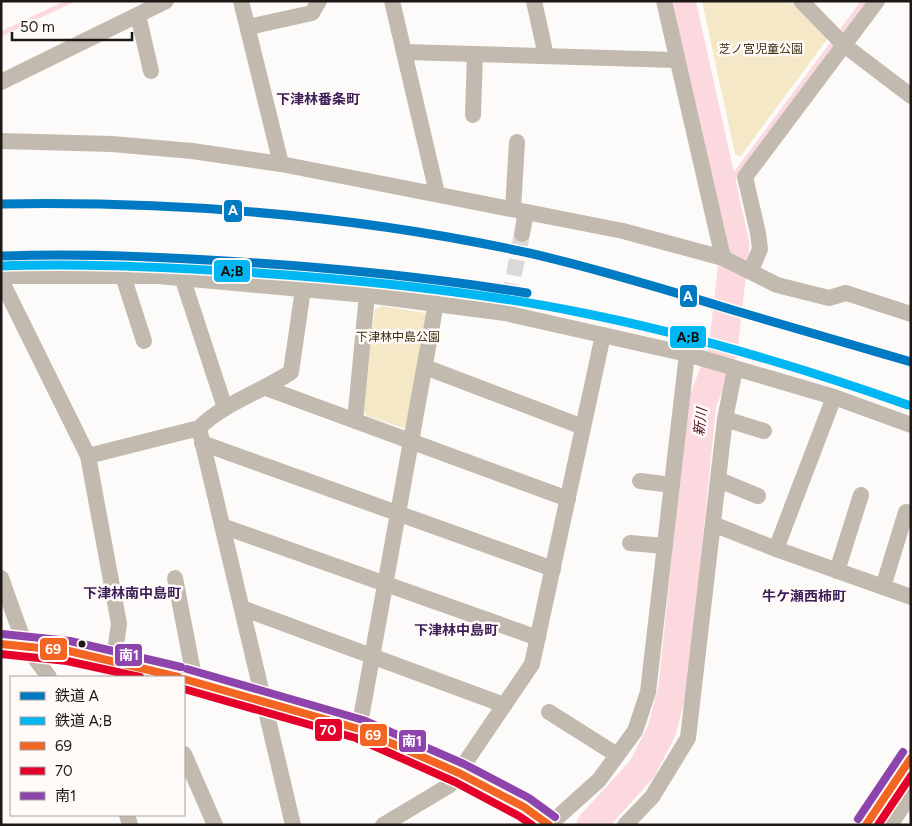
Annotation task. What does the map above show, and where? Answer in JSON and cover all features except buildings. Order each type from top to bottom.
[{"type":"street","points":[[1,82],[166,1]]},
{"type":"street","points":[[241,1],[281,164]]},
{"type":"street","points":[[248,28],[312,13],[319,1]]},
{"type":"street","points":[[392,1],[437,193]]},
{"type":"street","points":[[534,1],[546,56]]},
{"type":"street","points":[[664,1],[676,60],[723,258]]},
{"type":"street","points":[[800,1],[844,45],[911,96]]},
{"type":"street","points":[[751,270],[760,249],[758,233],[744,177],[877,1]]},
{"type":"street","points":[[138,16],[151,71]]},
{"type":"street","points":[[404,52],[676,60]]},
{"type":"street","points":[[473,115],[474,54]]},
{"type":"street","points":[[1,141],[112,144],[165,148],[281,164],[437,193],[623,231],[723,258],[751,270],[777,285],[829,298],[846,293],[911,314]]},
{"type":"street","points":[[517,142],[519,210],[522,234]]},
{"type":"street","points":[[1,276],[158,276],[183,280],[303,289],[436,303],[507,306],[603,335],[687,354],[776,379],[834,397],[911,425]]},
{"type":"street","points":[[123,276],[144,341]]},
{"type":"street","points":[[1,280],[88,456],[120,624],[114,659]]},
{"type":"street","points":[[183,280],[226,408]]},
{"type":"street","points":[[293,825],[201,436],[209,418],[266,388],[291,372],[303,289]]},
{"type":"street","points":[[355,421],[366,295]]},
{"type":"street","points":[[359,729],[436,303]]},
{"type":"street","points":[[383,825],[450,785],[532,664],[603,335]]},
{"type":"street","points":[[175,578],[189,680],[359,729],[459,773],[524,807],[549,825],[599,780],[636,731],[648,692],[687,354]]},
{"type":"street","points":[[425,367],[583,427]]},
{"type":"street","points":[[625,825],[652,797],[688,738],[725,419],[735,369]]},
{"type":"street","points":[[266,388],[568,499]]},
{"type":"street","points":[[776,549],[834,397]]},
{"type":"street","points":[[725,419],[764,431]]},
{"type":"street","points":[[88,456],[201,436],[398,513],[553,569]]},
{"type":"street","points":[[719,480],[758,496]]},
{"type":"street","points":[[640,481],[672,485]]},
{"type":"street","points":[[837,571],[861,495]]},
{"type":"street","points":[[883,587],[906,512]]},
{"type":"street","points":[[713,524],[776,549],[911,597]]},
{"type":"street","points":[[222,526],[538,638]]},
{"type":"street","points":[[630,543],[666,546]]},
{"type":"street","points":[[1,578],[25,645],[48,676]]},
{"type":"street","points":[[242,608],[504,705]]},
{"type":"street","points":[[1,644],[25,645],[114,659],[174,676]]},
{"type":"street","points":[[549,712],[617,755]]},
{"type":"street","points":[[185,756],[216,825]]},
{"type":"street","points":[[866,825],[911,758]]},
{"type":"street","points":[[890,825],[909,801]]},
{"type":"green space","name":"芝ノ宮児童公園","points":[[702,1],[789,1],[828,38],[740,157],[735,154]]},
{"type":"green space","name":"下津林中島公園","points":[[382,306],[425,313],[428,319],[409,424],[403,428],[367,416],[362,408],[375,309]]},
{"type":"waterway","points":[[1,34],[70,1]]},
{"type":"waterway","name":"新川","points":[[591,825],[642,769],[662,730],[673,687],[702,403],[723,350],[735,244],[681,1]]},
{"type":"waterway","points":[[723,191],[864,1]]},
{"type":"tunnel","points":[[509,299],[522,234]]},
{"type":"rail line","name":"A","points":[[1,204],[134,205],[266,213],[332,220],[464,240],[529,253],[607,273],[911,362]]},
{"type":"rail line","name":"A","points":[[1,256],[113,256],[263,263],[414,277],[527,293]]},
{"type":"rail line","name":"A;B","points":[[1,266],[86,265],[228,271],[360,281],[491,297],[578,312],[662,330],[744,352],[908,405]]},
{"type":"transit line","name":"南1","points":[[2,634],[70,641],[181,667]]},
{"type":"transit line","name":"69","points":[[1,644],[69,651],[174,676]]},
{"type":"transit line","name":"70","points":[[1,654],[67,661],[135,676]]},
{"type":"transit line","name":"南1","points":[[187,669],[363,720],[464,764],[529,798],[555,817]]},
{"type":"transit line","name":"69","points":[[185,679],[359,729],[459,773],[524,807],[549,825]]},
{"type":"transit line","name":"70","points":[[185,689],[356,738],[455,782],[519,816],[532,825]]},
{"type":"transit line","name":"南1","points":[[858,819],[903,752]]},
{"type":"transit line","name":"69","points":[[866,825],[911,758]]},
{"type":"transit line","name":"70","points":[[878,825],[911,776]]},
{"type":"district","name":"下津林番条町","points":[[318,99]]},
{"type":"district","name":"下津林南中島町","points":[[132,593]]},
{"type":"district","name":"牛ケ瀬西柿町","points":[[804,596]]},
{"type":"district","name":"下津林中島町","points":[[456,630]]}]
